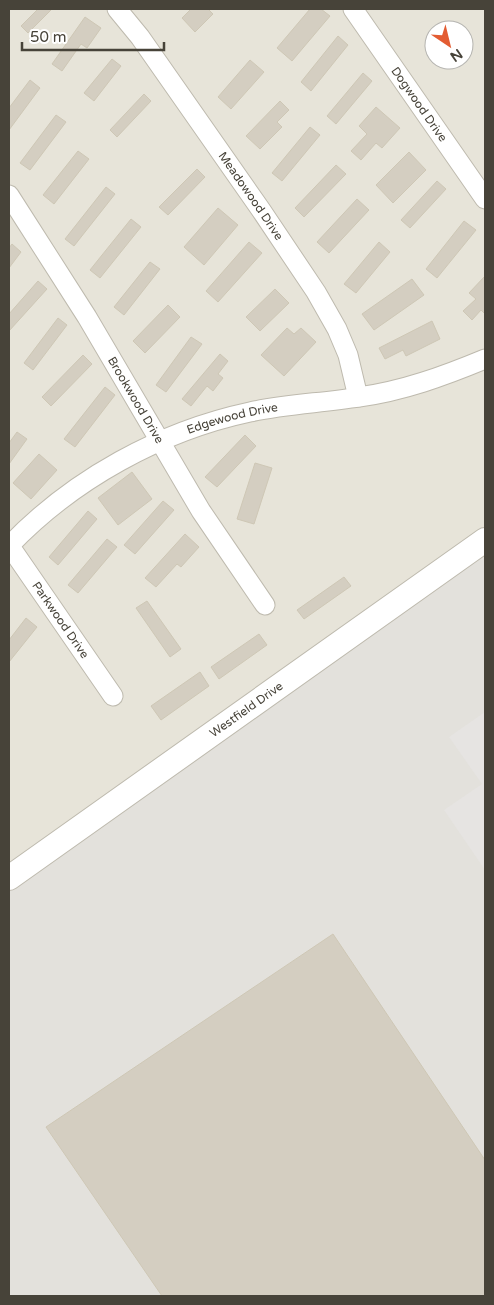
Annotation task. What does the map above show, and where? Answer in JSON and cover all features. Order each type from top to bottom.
[{"type":"street","name":"Meadowood Drive","points":[[117,9],[140,37],[316,292],[337,329],[348,355],[358,397]]},
{"type":"street","name":"Dogwood Drive","points":[[353,9],[485,199]]},
{"type":"street","name":"Brookwood Drive","points":[[9,195],[87,316],[201,511],[264,605]]},
{"type":"street","name":"Edgewood Drive","points":[[9,545],[39,518],[73,492],[120,462],[160,442],[197,427],[251,412],[358,397],[419,384],[485,359]]},
{"type":"street","name":"Westfield Drive","points":[[9,878],[485,540]]},
{"type":"street","name":"Parkwood Drive","points":[[9,545],[113,696]]},
{"type":"shaded area","points":[[9,9],[485,9],[485,542],[9,878]]},
{"type":"shaded area","points":[[485,542],[485,1296],[9,1296],[9,876]]},
{"type":"shaded area","points":[[485,712],[485,870],[444,810],[482,784],[449,737]]},
{"type":"building","points":[[38,9],[52,9],[28,33],[21,26]]},
{"type":"building","points":[[191,9],[208,9],[213,14],[195,32],[182,18]]},
{"type":"building","points":[[310,9],[321,9],[330,16],[292,61],[277,48]]},
{"type":"building","points":[[85,17],[101,28],[87,48],[81,44],[62,71],[52,64]]},
{"type":"building","points":[[338,36],[348,45],[311,91],[301,82]]},
{"type":"building","points":[[112,59],[121,66],[94,101],[84,93]]},
{"type":"building","points":[[250,60],[264,72],[231,109],[218,97]]},
{"type":"building","points":[[363,73],[372,81],[336,124],[327,116]]},
{"type":"building","points":[[30,80],[40,88],[9,130],[9,108]]},
{"type":"building","points":[[144,94],[151,101],[117,137],[110,130]]},
{"type":"building","points":[[280,101],[289,110],[277,122],[282,127],[260,149],[246,136]]},
{"type":"building","points":[[376,107],[400,128],[382,148],[376,143],[361,160],[351,151],[367,134],[359,126]]},
{"type":"building","points":[[56,115],[66,122],[30,170],[20,163]]},
{"type":"building","points":[[310,127],[320,135],[282,181],[272,173]]},
{"type":"building","points":[[78,151],[89,159],[54,204],[43,195]]},
{"type":"building","points":[[409,152],[426,170],[393,203],[376,185]]},
{"type":"building","points":[[336,165],[346,174],[304,217],[295,208]]},
{"type":"building","points":[[197,169],[205,177],[168,215],[159,207]]},
{"type":"building","points":[[437,181],[446,189],[410,228],[401,220]]},
{"type":"building","points":[[106,187],[115,194],[74,246],[65,239]]},
{"type":"building","points":[[357,199],[369,210],[329,253],[317,242]]},
{"type":"building","points":[[218,208],[238,225],[204,265],[184,247]]},
{"type":"building","points":[[131,219],[141,227],[100,278],[90,270]]},
{"type":"building","points":[[464,221],[476,230],[437,278],[426,269]]},
{"type":"building","points":[[249,242],[262,253],[218,302],[206,291]]},
{"type":"building","points":[[379,242],[390,252],[356,293],[344,284]]},
{"type":"building","points":[[12,244],[21,252],[9,268],[9,248]]},
{"type":"building","points":[[150,262],[160,269],[124,315],[114,307]]},
{"type":"building","points":[[485,276],[485,314],[481,310],[472,320],[463,311],[476,299],[469,293]]},
{"type":"building","points":[[412,279],[424,295],[374,330],[362,314]]},
{"type":"building","points":[[38,281],[47,289],[9,331],[9,314]]},
{"type":"building","points":[[275,289],[289,303],[260,331],[246,317]]},
{"type":"building","points":[[168,305],[180,317],[145,353],[133,341]]},
{"type":"building","points":[[58,318],[67,325],[33,370],[24,363]]},
{"type":"building","points":[[432,321],[440,339],[406,356],[403,350],[385,359],[379,348]]},
{"type":"building","points":[[287,328],[294,334],[301,328],[316,342],[284,376],[261,355]]},
{"type":"building","points":[[191,337],[202,344],[166,392],[156,385]]},
{"type":"building","points":[[220,354],[228,361],[218,374],[223,378],[213,391],[207,386],[191,406],[182,399]]},
{"type":"building","points":[[83,355],[92,364],[51,406],[42,397]]},
{"type":"building","points":[[105,387],[115,395],[75,447],[64,439]]},
{"type":"building","points":[[17,432],[27,439],[9,464],[9,443]]},
{"type":"building","points":[[245,435],[256,446],[217,487],[205,477]]},
{"type":"building","points":[[39,454],[57,470],[31,499],[13,483]]},
{"type":"building","points":[[255,463],[272,468],[254,524],[237,519]]},
{"type":"building","points":[[132,472],[152,499],[118,525],[98,498]]},
{"type":"building","points":[[163,501],[174,510],[135,554],[124,545]]},
{"type":"building","points":[[88,511],[97,519],[58,565],[49,557]]},
{"type":"building","points":[[185,534],[199,547],[181,567],[177,564],[156,587],[145,578]]},
{"type":"building","points":[[107,539],[117,547],[78,593],[68,585]]},
{"type":"building","points":[[344,577],[351,586],[304,619],[297,610]]},
{"type":"building","points":[[147,601],[181,649],[170,657],[136,608]]},
{"type":"building","points":[[26,618],[37,627],[9,662],[9,640]]},
{"type":"building","points":[[259,634],[267,645],[219,679],[211,667]]},
{"type":"building","points":[[200,672],[209,686],[161,720],[151,706]]},
{"type":"building","points":[[333,934],[485,1160],[485,1296],[162,1296],[46,1127]]}]
